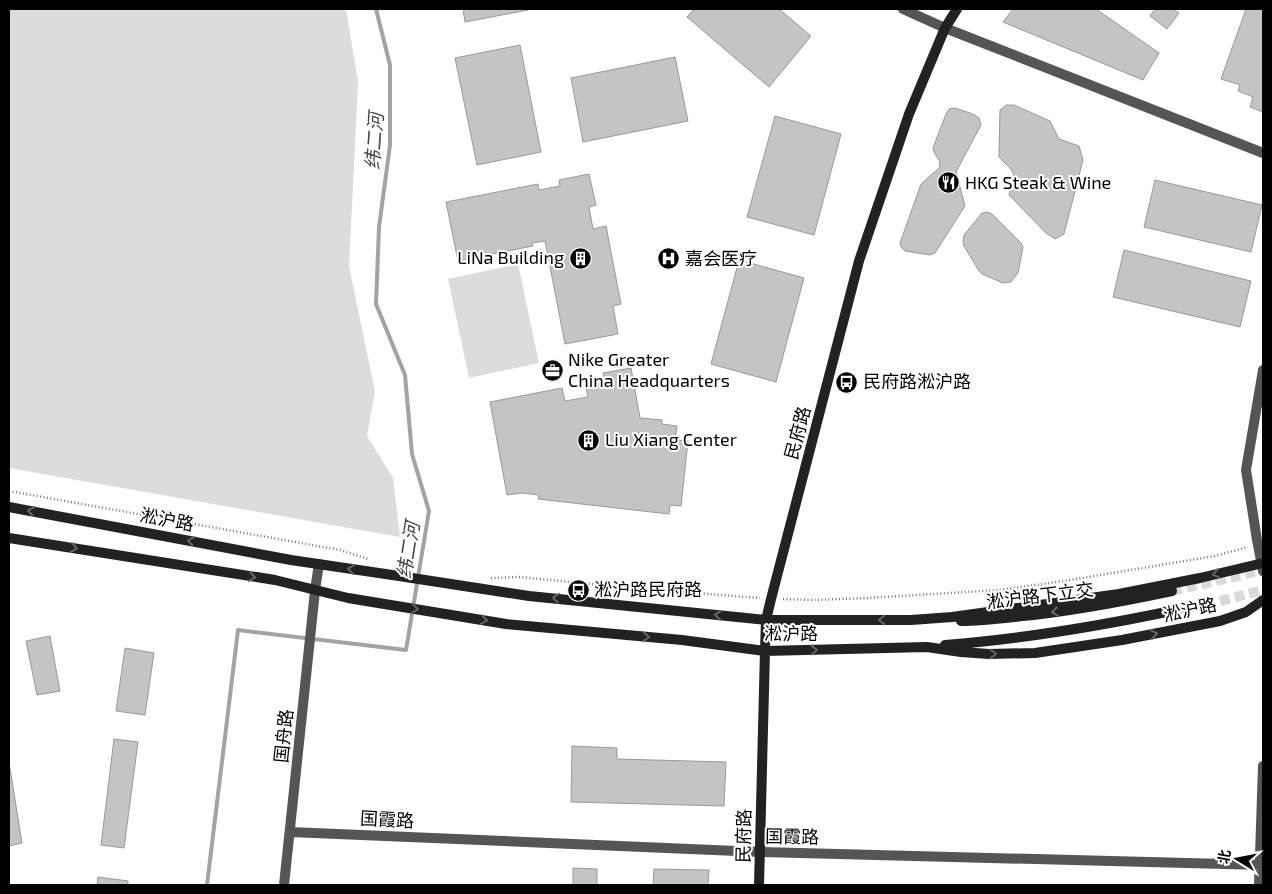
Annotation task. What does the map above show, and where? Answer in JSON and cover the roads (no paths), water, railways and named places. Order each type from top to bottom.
[{"type":"main road","name":"民府路","points":[[760,885],[766,620],[859,261],[909,114],[945,28],[958,9]]},
{"type":"main road","name":"淞沪路","points":[[9,507],[281,558],[528,596],[766,620],[910,620],[952,617],[1119,594],[1263,566]]},
{"type":"main road","name":"淞沪路","points":[[9,538],[275,580],[348,598],[506,624],[682,640],[765,651],[926,647],[989,654],[1035,653],[1122,640],[1220,621],[1246,612],[1263,600]]},
{"type":"main road","name":"淞沪路下立交","points":[[910,620],[974,621],[1042,614],[1105,605],[1172,591]]},
{"type":"main road","name":"淞沪路下立交","points":[[926,647],[1023,637],[1114,623],[1176,610]]},
{"type":"street","points":[[903,9],[945,28],[1263,153]]},
{"type":"street","points":[[1263,370],[1246,470],[1256,540],[1263,566]]},
{"type":"street","points":[[315,591],[320,564]]},
{"type":"street","name":"国舟路","points":[[284,885],[315,591]]},
{"type":"street","points":[[1259,885],[1263,766]]},
{"type":"street","name":"国霞路","points":[[290,832],[760,852],[1261,865]]},
{"type":"waterway","name":"纬二河","points":[[207,885],[238,630],[406,650],[429,511],[412,454],[405,375],[376,304],[379,227],[390,145],[390,65],[376,9]]},
{"type":"tunnel","points":[[1172,591],[1263,570]]},
{"type":"tunnel","points":[[1176,610],[1263,590]]},
{"type":"place","name":"HKG Steak & Wine","points":[[949,183]]},
{"type":"place","name":"LiNa Building","points":[[580,258]]},
{"type":"place","name":"嘉会医疗","points":[[669,259]]},
{"type":"place","name":"Nike Greater China Headquarters","points":[[552,370]]},
{"type":"place","name":"民府路淞沪路","points":[[847,382]]},
{"type":"place","name":"Liu Xiang Center","points":[[589,440]]},
{"type":"place","name":"淞沪路民府路","points":[[578,590]]}]
